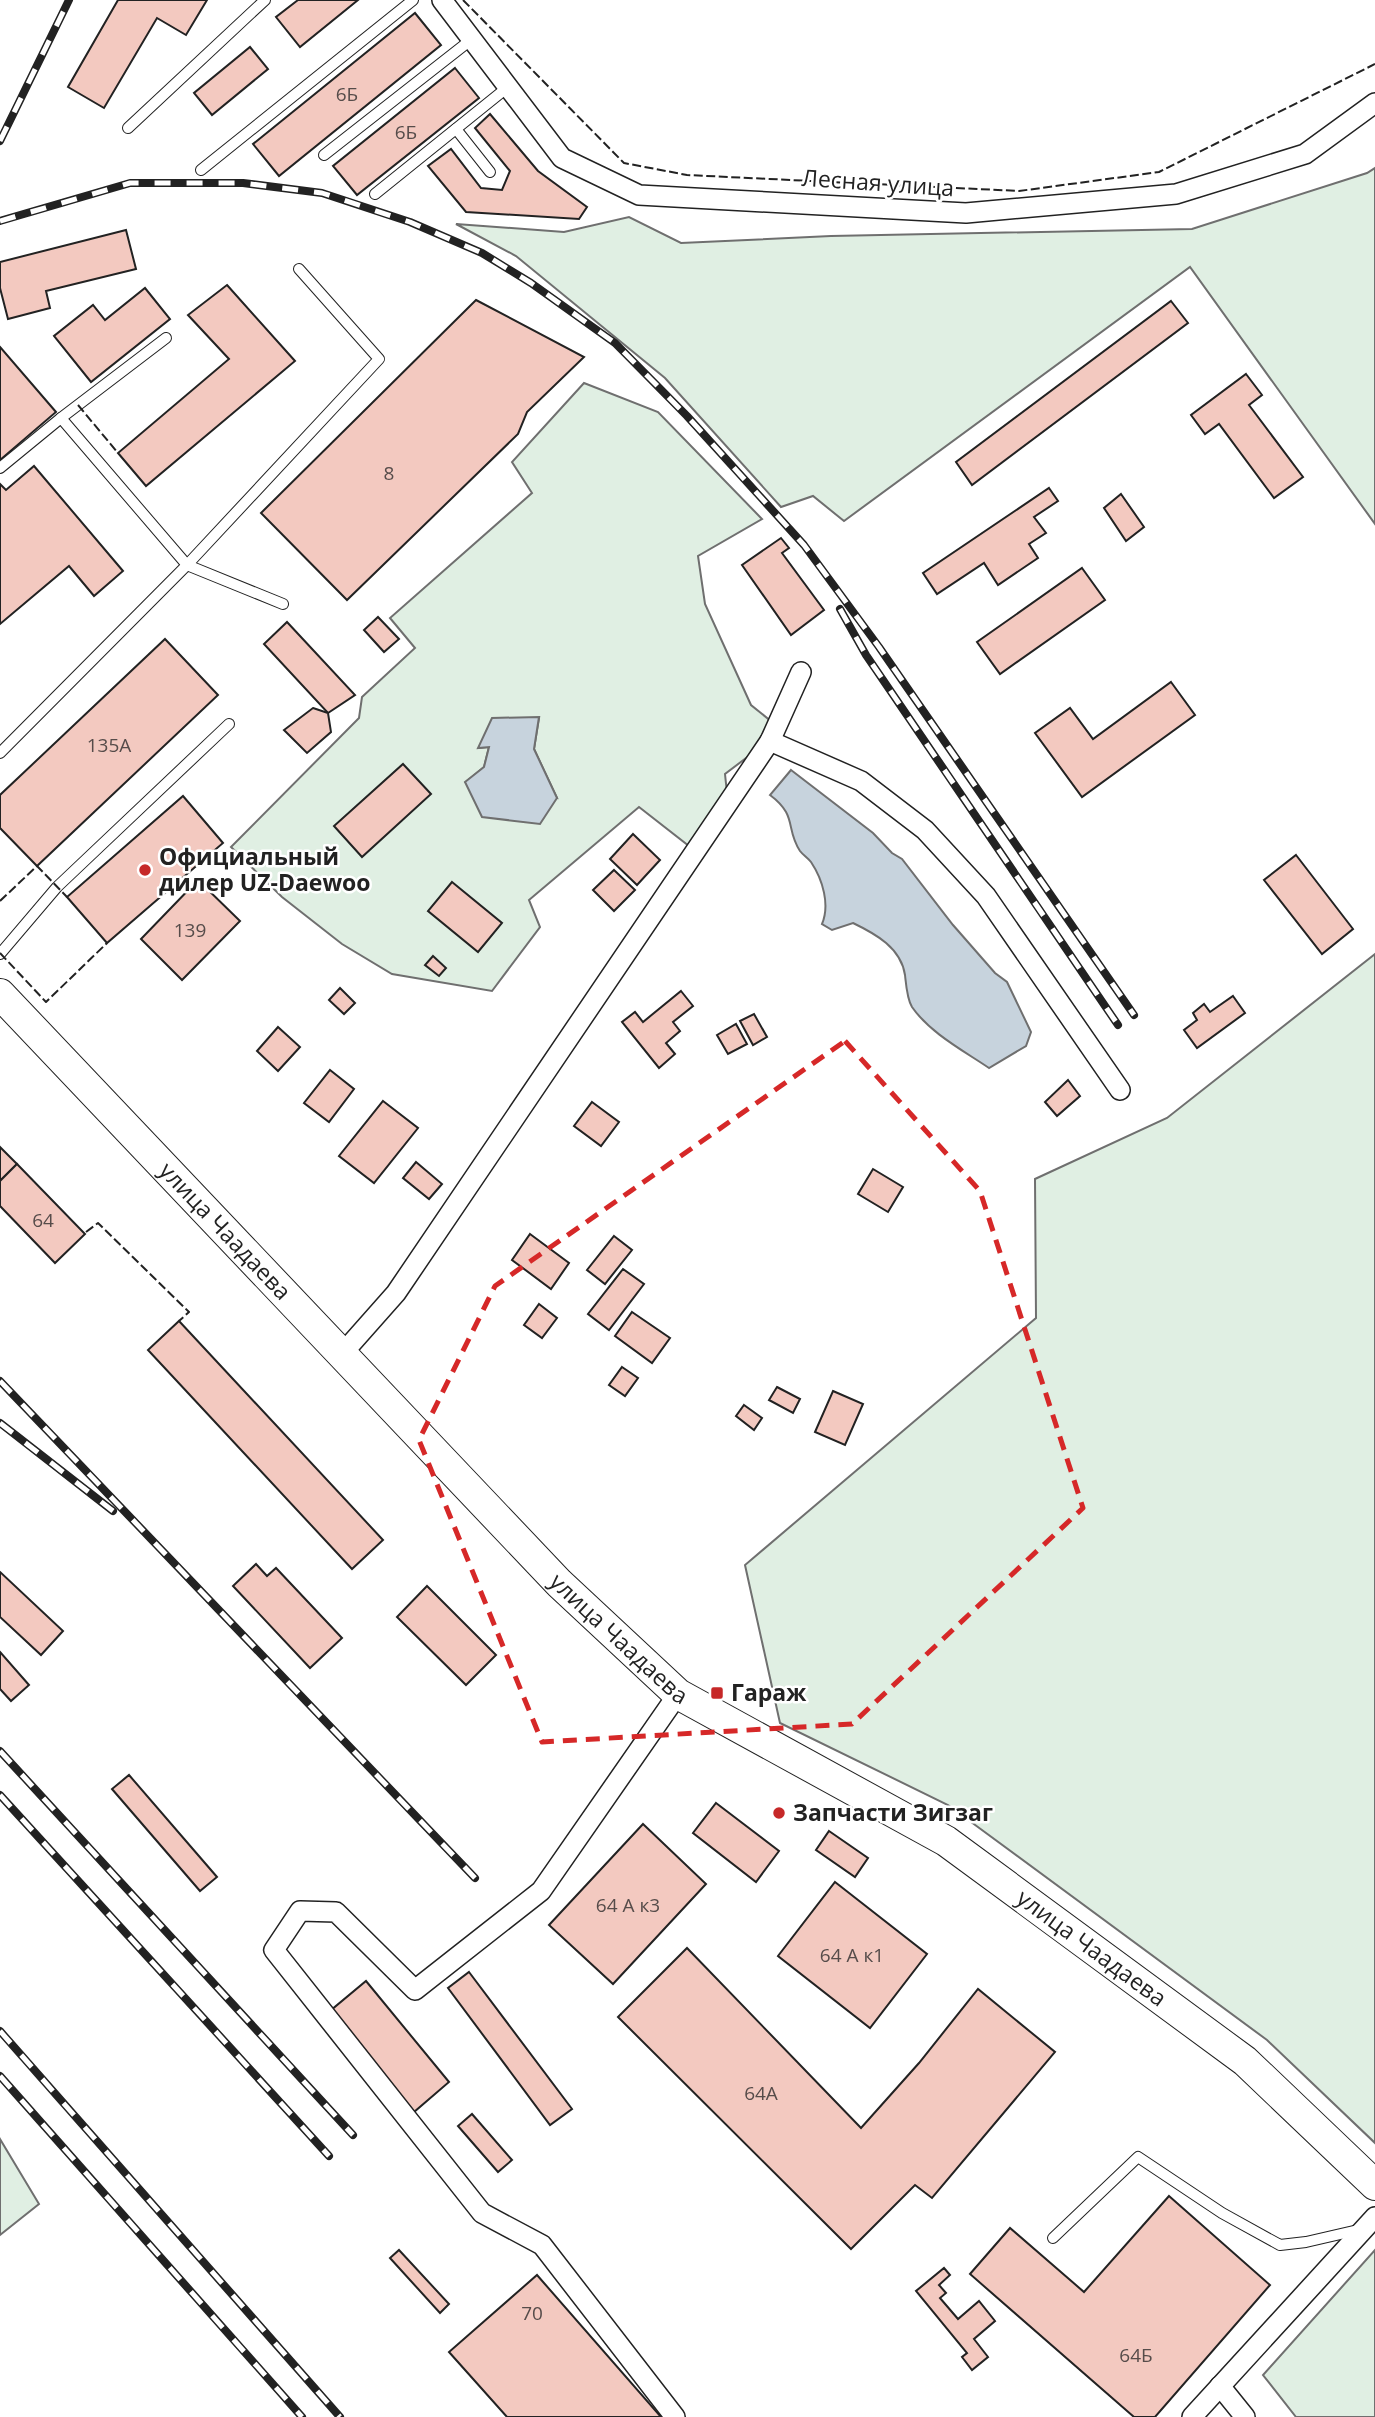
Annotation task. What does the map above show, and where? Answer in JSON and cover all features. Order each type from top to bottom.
[{"type":"main road","name":"улица Чаадаева","points":[[0,994],[559,1583],[678,1694],[946,1841],[1245,2061],[1375,2185]]},
{"type":"street","name":"Лесная улица","points":[[442,0],[562,158],[639,195],[966,213],[1176,194],[1305,154],[1375,103]]},
{"type":"street","points":[[342,1354],[396,1293],[770,741],[801,671]]},
{"type":"street","points":[[770,741],[861,781],[925,830],[986,896],[1120,1090]]},
{"type":"street","points":[[675,2417],[542,2245],[482,2213],[274,1950],[300,1911],[336,1912],[415,1990],[541,1891],[678,1694]]},
{"type":"street","points":[[1192,2417],[1369,2223]]},
{"type":"street","points":[[1220,2386],[1245,2417]]},
{"type":"lane","points":[[128,128],[265,0]]},
{"type":"lane","points":[[201,170],[413,0]]},
{"type":"lane","points":[[324,155],[472,39]]},
{"type":"lane","points":[[375,194],[508,87]]},
{"type":"lane","points":[[456,129],[490,172]]},
{"type":"lane","points":[[0,753],[187,565],[379,359],[299,269]]},
{"type":"lane","points":[[0,468],[166,338]]},
{"type":"lane","points":[[61,418],[187,565],[283,604]]},
{"type":"lane","points":[[0,954],[57,887],[229,724]]},
{"type":"lane","points":[[1053,2238],[1138,2157],[1223,2213],[1280,2245],[1306,2242],[1369,2223]]},
{"type":"highlighted area","points":[[845,1041],[980,1191],[1083,1508],[852,1724],[542,1742],[419,1440],[495,1286]]},
{"type":"green space","points":[[1375,168],[1375,524],[1190,267],[844,521],[813,496],[781,507],[665,378],[516,256],[456,224],[564,232],[629,217],[681,243],[831,236],[1192,229],[1367,173]]},
{"type":"green space","points":[[584,383],[658,412],[762,519],[698,556],[705,604],[751,705],[772,722],[754,752],[725,774],[727,793],[689,846],[639,807],[529,900],[540,927],[492,991],[392,974],[342,944],[282,897],[231,847],[359,718],[362,697],[415,648],[390,618],[532,493],[512,462]],"holes":[[[539,718],[534,749],[557,798],[466,782],[484,767],[489,747],[479,748]]]},
{"type":"green space","points":[[1375,954],[1375,2143],[1267,2040],[948,1805],[780,1723],[745,1565],[1036,1318],[1035,1179],[1167,1118]]},
{"type":"green space","points":[[0,2139],[39,2204],[0,2235]]},
{"type":"green space","points":[[1375,2250],[1375,2417],[1296,2417],[1263,2375]]},
{"type":"shaded area","points":[[539,717],[534,749],[557,798],[540,824],[482,817],[465,782],[484,767],[489,747],[478,748],[492,718]]},
{"type":"shaded area","points":[[791,770],[873,833],[892,853],[902,859],[953,925],[995,973],[1007,982],[1031,1032],[1026,1046],[989,1068],[948,1041],[919,1016],[909,1000],[903,965],[886,943],[853,923],[832,930],[822,924],[825,901],[819,877],[811,862],[800,851],[784,809],[770,795]]},
{"type":"building","points":[[118,0],[207,0],[186,35],[157,18],[104,108],[68,87]]},
{"type":"building","points":[[298,0],[358,0],[300,47],[276,17]]},
{"type":"building","points":[[415,13],[441,45],[279,176],[253,144]]},
{"type":"building","points":[[250,47],[268,69],[212,115],[194,93]]},
{"type":"building","points":[[455,68],[479,98],[357,195],[333,166]]},
{"type":"building","points":[[490,114],[538,171],[587,207],[579,219],[466,212],[428,166],[451,149],[481,188],[502,190],[510,171],[475,128]]},
{"type":"building","points":[[126,230],[136,269],[46,291],[50,308],[8,319],[0,288],[0,262]]},
{"type":"building","points":[[227,285],[295,361],[146,486],[118,453],[229,359],[188,315]]},
{"type":"building","points":[[145,288],[170,319],[91,382],[54,336],[93,305],[105,320]]},
{"type":"building","points":[[476,300],[584,357],[527,412],[518,434],[347,600],[261,513]]},
{"type":"building","points":[[1171,301],[1188,323],[972,485],[956,462]]},
{"type":"building","points":[[0,347],[56,412],[0,460]]},
{"type":"building","points":[[1246,374],[1262,395],[1249,405],[1303,477],[1274,498],[1219,424],[1205,434],[1191,415]]},
{"type":"building","points":[[34,466],[123,571],[94,596],[69,566],[0,624],[0,484],[6,490]]},
{"type":"building","points":[[1049,488],[1058,501],[1034,517],[1046,533],[1029,544],[1038,558],[998,585],[984,563],[937,594],[923,573]]},
{"type":"building","points":[[1121,494],[1144,527],[1126,541],[1104,508]]},
{"type":"building","points":[[781,538],[789,548],[782,553],[824,610],[791,635],[742,565]]},
{"type":"building","points":[[1082,568],[1105,600],[1000,674],[977,642]]},
{"type":"building","points":[[378,617],[399,639],[384,652],[364,630]]},
{"type":"building","points":[[287,622],[355,695],[328,713],[264,644]]},
{"type":"building","points":[[165,639],[218,695],[37,866],[0,828],[0,795]]},
{"type":"building","points":[[1171,682],[1195,715],[1082,797],[1035,733],[1070,708],[1093,739]]},
{"type":"building","points":[[313,708],[328,713],[331,732],[307,753],[284,730]]},
{"type":"building","points":[[403,764],[431,794],[362,857],[334,826]]},
{"type":"building","name":"Официальный дилер UZ-Daewoo","points":[[183,796],[223,843],[107,943],[67,897]]},
{"type":"building","points":[[633,834],[660,860],[637,885],[610,859]]},
{"type":"building","points":[[1296,855],[1353,929],[1322,954],[1264,880]]},
{"type":"building","points":[[614,870],[635,890],[614,911],[593,890]]},
{"type":"building","points":[[198,880],[240,921],[182,980],[141,939]]},
{"type":"building","points":[[452,882],[502,923],[478,952],[428,911]]},
{"type":"building","points":[[433,956],[446,968],[439,976],[425,965]]},
{"type":"building","points":[[340,988],[355,1003],[344,1014],[329,1000]]},
{"type":"building","points":[[681,991],[693,1006],[673,1022],[680,1031],[666,1043],[675,1054],[659,1068],[622,1022],[635,1012],[643,1022]]},
{"type":"building","points":[[1233,996],[1245,1013],[1197,1048],[1184,1030],[1197,1020],[1193,1013],[1204,1004],[1210,1012]]},
{"type":"building","points":[[754,1014],[767,1037],[753,1045],[740,1021]]},
{"type":"building","points":[[736,1024],[747,1044],[728,1054],[717,1035]]},
{"type":"building","points":[[278,1027],[300,1047],[278,1071],[257,1051]]},
{"type":"building","points":[[330,1070],[354,1089],[329,1122],[304,1103]]},
{"type":"building","points":[[1068,1080],[1080,1096],[1057,1116],[1045,1102]]},
{"type":"building","points":[[383,1101],[418,1128],[374,1183],[339,1156]]},
{"type":"building","points":[[592,1102],[619,1122],[601,1146],[574,1126]]},
{"type":"building","points":[[0,1147],[17,1164],[0,1181]]},
{"type":"building","points":[[416,1162],[442,1184],[429,1199],[403,1178]]},
{"type":"building","points":[[17,1164],[85,1234],[55,1263],[0,1206],[0,1181]]},
{"type":"building","points":[[873,1169],[903,1187],[888,1212],[858,1194]]},
{"type":"building","points":[[530,1234],[569,1263],[551,1289],[512,1260]]},
{"type":"building","points":[[614,1236],[632,1250],[605,1284],[587,1270]]},
{"type":"building","points":[[623,1269],[644,1284],[609,1330],[588,1314]]},
{"type":"building","points":[[539,1304],[557,1318],[542,1338],[524,1325]]},
{"type":"building","points":[[632,1312],[670,1338],[652,1363],[615,1336]]},
{"type":"building","points":[[179,1321],[383,1540],[352,1569],[148,1350]]},
{"type":"building","points":[[622,1367],[638,1378],[625,1396],[609,1385]]},
{"type":"building","points":[[777,1387],[800,1399],[793,1413],[769,1400]]},
{"type":"building","points":[[833,1391],[863,1404],[845,1445],[815,1432]]},
{"type":"building","points":[[744,1405],[762,1418],[754,1430],[736,1416]]},
{"type":"building","points":[[256,1564],[267,1576],[276,1568],[342,1638],[310,1668],[233,1586]]},
{"type":"building","points":[[0,1572],[63,1631],[41,1655],[0,1617]]},
{"type":"building","points":[[427,1586],[496,1655],[466,1685],[397,1617]]},
{"type":"building","points":[[0,1652],[29,1685],[11,1701],[0,1689]]},
{"type":"building","points":[[129,1775],[217,1877],[200,1891],[112,1789]]},
{"type":"building","points":[[716,1803],[779,1851],[756,1882],[693,1833]]},
{"type":"building","points":[[643,1824],[706,1884],[613,1984],[549,1925]]},
{"type":"building","points":[[829,1831],[868,1858],[855,1877],[816,1850]]},
{"type":"building","points":[[835,1882],[927,1954],[870,2028],[778,1956]]},
{"type":"building","points":[[687,1948],[861,2128],[919,2063],[978,1989],[1055,2052],[932,2198],[915,2185],[851,2249],[618,2017]]},
{"type":"building","points":[[469,1972],[572,2109],[550,2125],[448,1988]]},
{"type":"building","points":[[366,1981],[449,2082],[414,2112],[330,2011]]},
{"type":"building","points":[[472,2114],[512,2160],[498,2172],[458,2126]]},
{"type":"building","points":[[1169,2196],[1270,2285],[1155,2417],[1134,2417],[970,2274],[1010,2228],[1084,2292]]},
{"type":"building","points":[[399,2250],[449,2304],[440,2313],[390,2258]]},
{"type":"building","points":[[944,2268],[950,2275],[939,2285],[946,2293],[940,2298],[958,2319],[979,2301],[995,2321],[974,2339],[988,2357],[972,2370],[962,2357],[967,2353],[916,2291]]},
{"type":"building","points":[[537,2275],[661,2417],[507,2417],[449,2352]]},
{"type":"railway","points":[[0,141],[69,0]]},
{"type":"railway","points":[[0,221],[130,183],[243,183],[322,193],[410,222],[482,253],[531,283],[615,343],[687,416],[804,545],[879,647],[1134,1015]]},
{"type":"railway","points":[[840,609],[866,655],[1118,1025]]},
{"type":"railway","points":[[0,1381],[475,1878]]},
{"type":"railway","points":[[0,1423],[113,1511]]},
{"type":"railway","points":[[0,1751],[353,2135]]},
{"type":"railway","points":[[0,1795],[329,2156]]},
{"type":"railway","points":[[0,2031],[340,2417]]},
{"type":"railway","points":[[0,2076],[302,2417]]},
{"type":"fence","points":[[463,0],[624,163],[687,175],[1019,191],[1159,172],[1375,64]]},
{"type":"fence","points":[[78,405],[118,453]]},
{"type":"fence","points":[[0,901],[37,866],[67,897]]},
{"type":"fence","points":[[0,953],[46,1002],[107,943]]},
{"type":"fence","points":[[86,1232],[98,1223],[189,1312],[179,1321]]},
{"type":"place","name":"Официальный дилер UZ-Daewoo","points":[[145,870]]},
{"type":"place","name":"Гараж","points":[[717,1693]]},
{"type":"place","name":"Запчасти Зигзаг","points":[[779,1813]]}]
